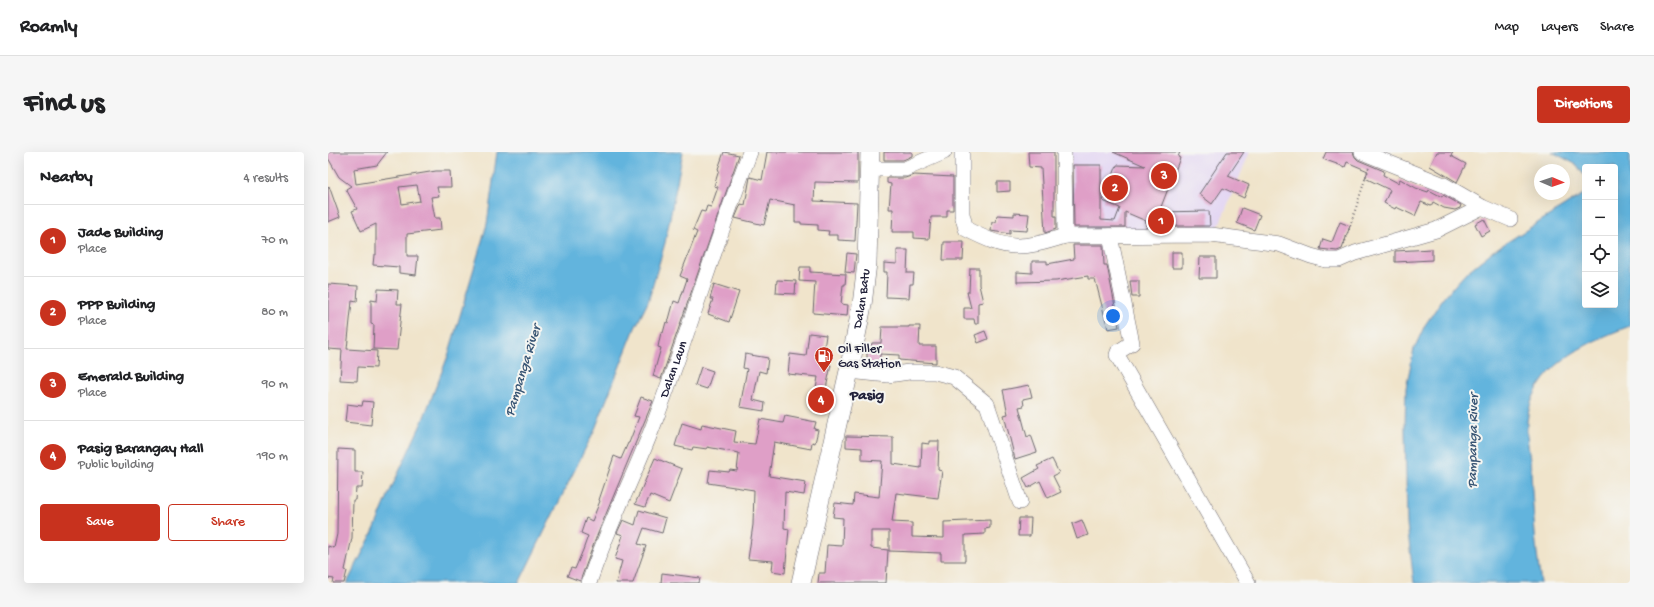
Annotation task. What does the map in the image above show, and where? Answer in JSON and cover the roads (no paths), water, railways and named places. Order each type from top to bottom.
[{"type":"main road","name":"Dalan Batu","points":[[801,583],[849,370],[862,305],[867,263],[870,161]]},
{"type":"street","name":"Dalan Laun","points":[[588,583],[599,552],[657,415],[725,216],[750,152]]},
{"type":"street","points":[[870,161],[905,169],[944,152]]},
{"type":"street","points":[[962,152],[962,214],[966,229],[998,244],[1012,248],[1043,243],[1065,236],[1211,235],[1279,244],[1311,256],[1326,260],[1339,260],[1355,253],[1436,230],[1482,207]]},
{"type":"street","points":[[1064,152],[1065,236]]},
{"type":"street","points":[[1367,154],[1444,185],[1482,207],[1510,219]]},
{"type":"street","points":[[1110,236],[1132,343],[1118,352],[1117,355],[1248,583]]},
{"type":"street","points":[[849,370],[888,375],[909,372],[935,372],[954,377],[987,404],[1020,502]]},
{"type":"water","name":"Pampanga River","points":[[497,152],[683,152],[665,243],[648,302],[635,328],[595,429],[519,583],[347,583],[374,530],[390,491],[422,422],[448,356],[487,224]]},
{"type":"water","name":"Pampanga River","points":[[1552,152],[1630,152],[1630,326],[1596,340],[1579,349],[1564,360],[1550,372],[1539,386],[1531,403],[1527,422],[1527,434],[1533,513],[1541,583],[1414,583],[1407,524],[1405,428],[1406,388],[1414,349],[1425,325],[1444,297],[1467,272],[1493,251],[1582,195],[1582,308],[1618,308],[1618,164],[1582,164],[1582,172],[1577,165]]},
{"type":"place","name":"Emerald Building","points":[[1164,176]]},
{"type":"place","name":"PPP Building","points":[[1115,188]]},
{"type":"place","name":"Jade Building","points":[[1161,221]]},
{"type":"place","name":"Oil Filler Gas Station","points":[[824,373]]},
{"type":"place","name":"Pasig Barangay Hall","points":[[821,400]]},
{"type":"district","name":"Pasig","points":[[867,396]]}]
